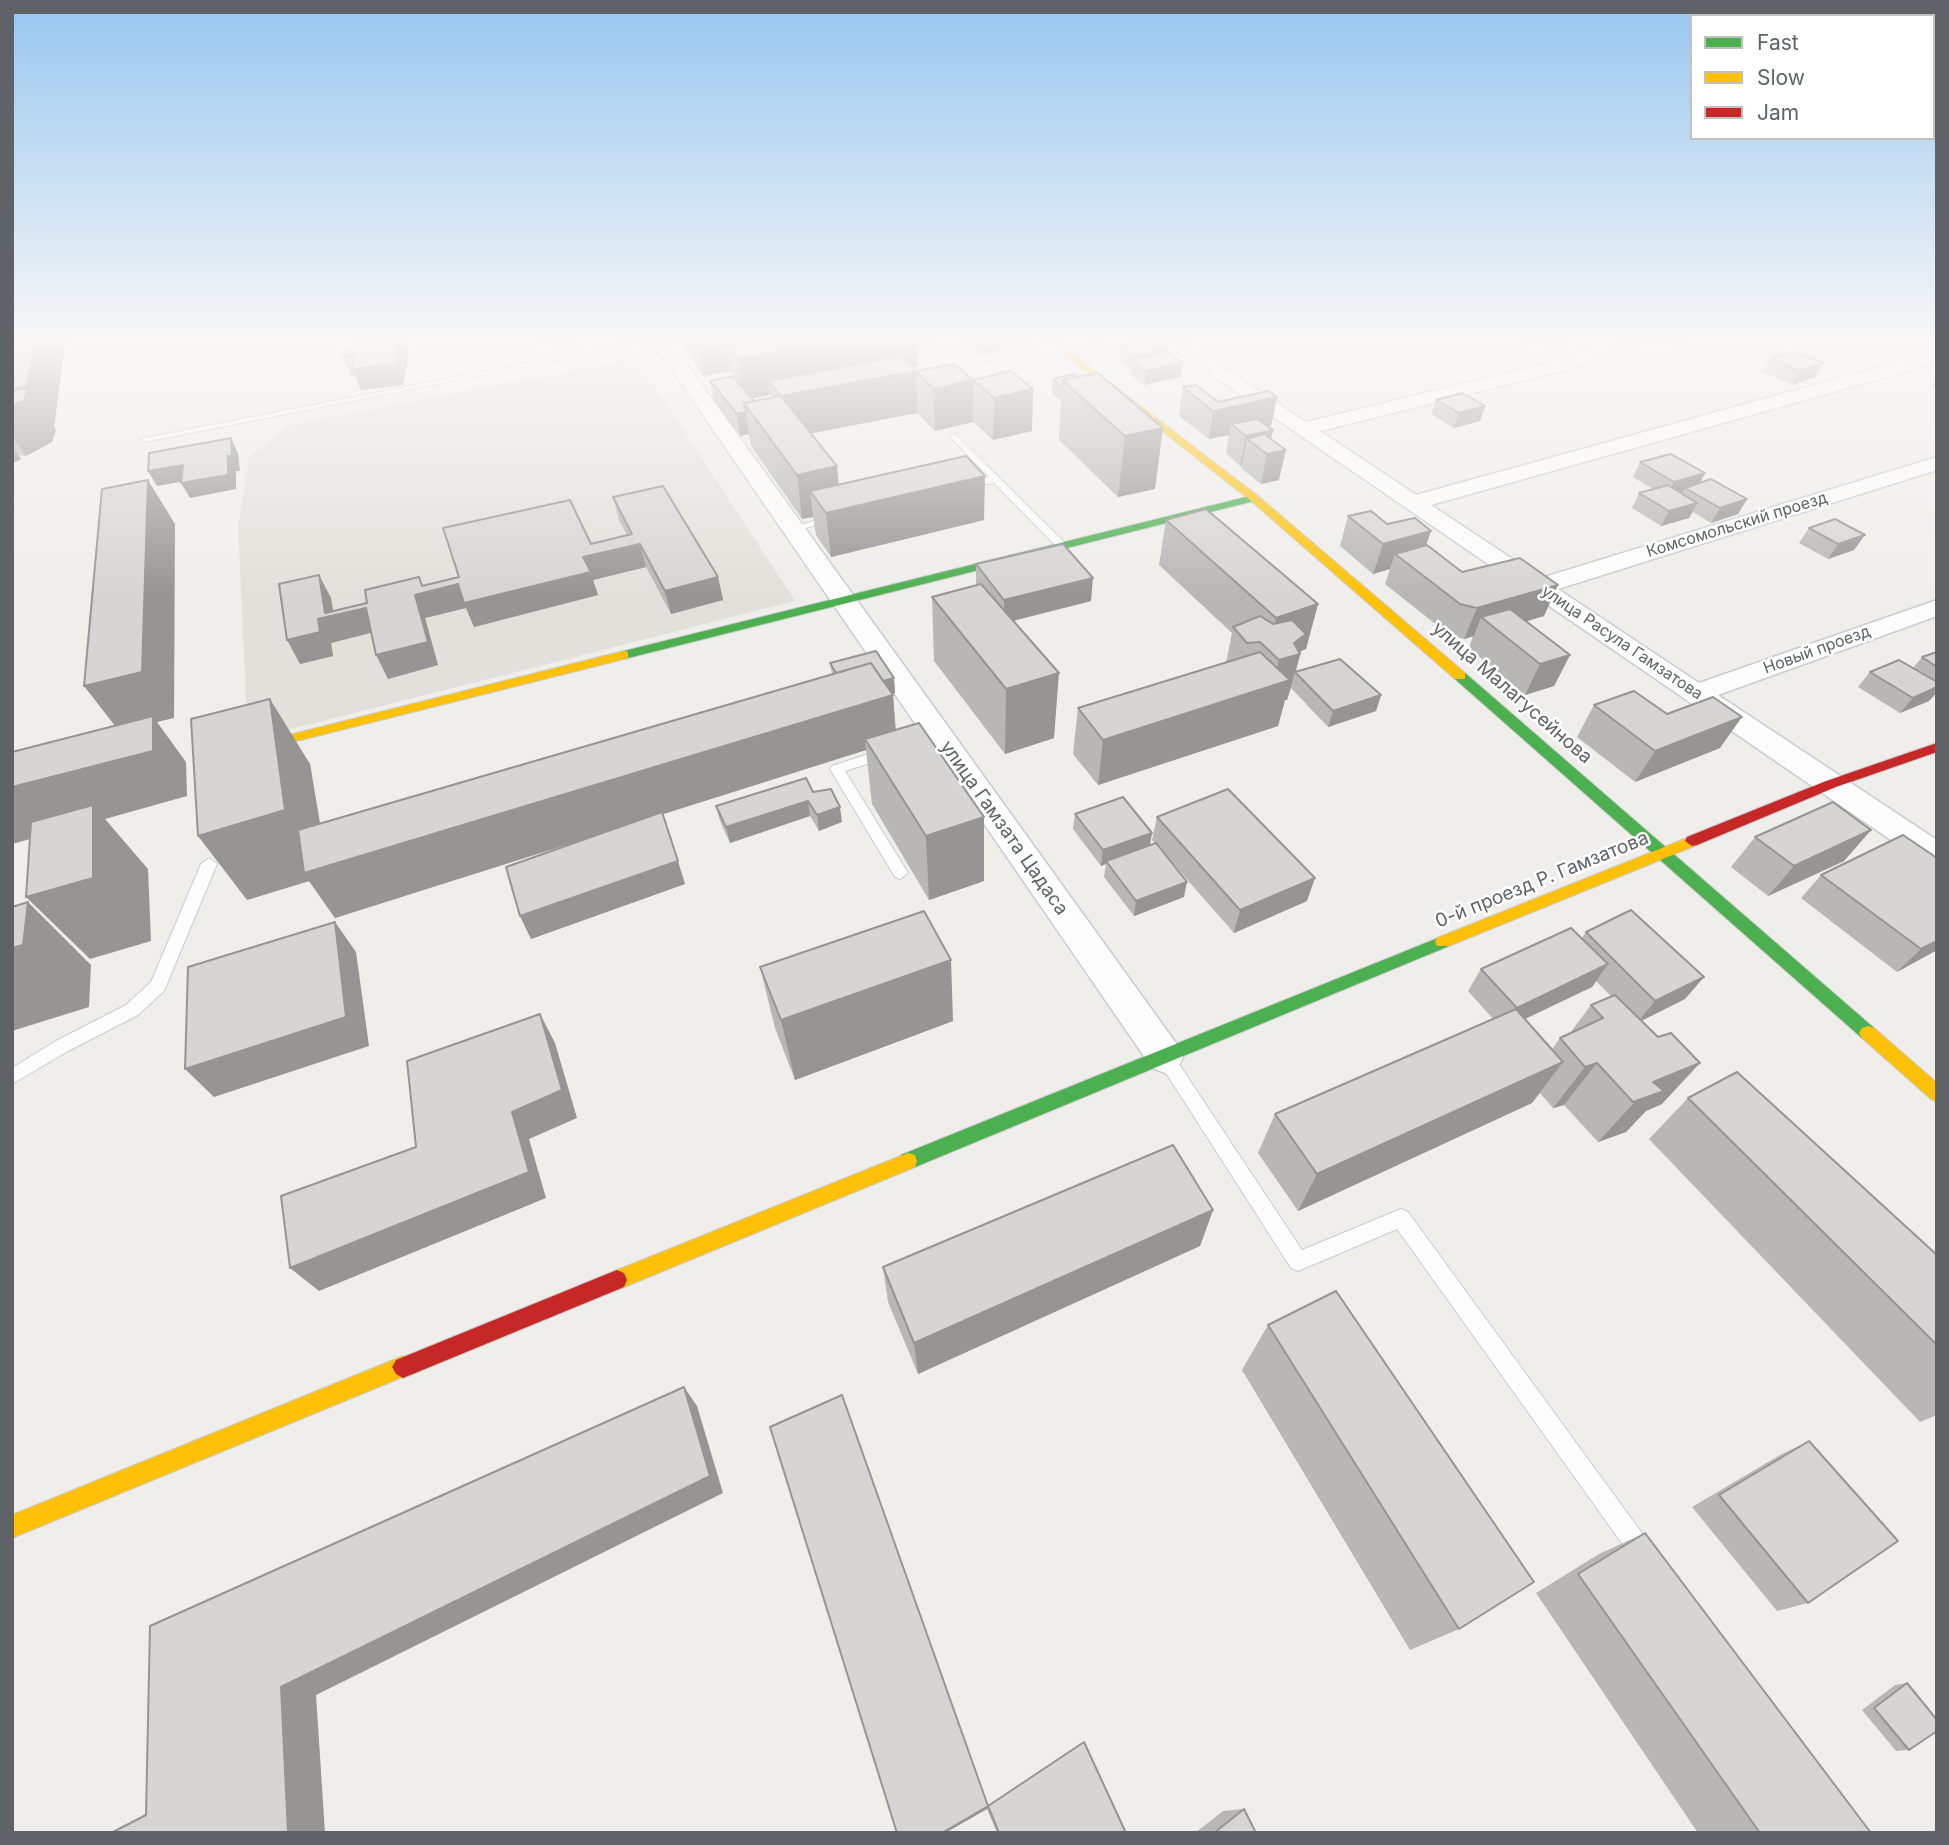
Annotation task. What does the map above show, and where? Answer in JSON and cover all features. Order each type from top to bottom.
[{"type":"street","points":[[720,424],[842,599]]},
{"type":"street","name":"улица Малагусейнова","points":[[1158,424],[1254,498],[1665,853],[1937,1094]]},
{"type":"street","name":"улица Расула Гамзатова","points":[[1297,424],[1937,856]]},
{"type":"street","points":[[1304,429],[1324,424]]},
{"type":"street","points":[[1413,503],[1696,424]]},
{"type":"street","name":"Комсомольский проезд","points":[[1538,587],[1937,463]]},
{"type":"street","points":[[285,740],[1254,498]]},
{"type":"street","name":"улица Гамзата Цадаса","points":[[842,599],[933,738],[1165,1057]]},
{"type":"street","name":"Новый проезд","points":[[1697,693],[1937,607]]},
{"type":"street","name":"0-й проезд Р. Гамзатова","points":[[12,1527],[1832,784],[1937,747]]},
{"type":"lane","points":[[145,439],[221,424]]},
{"type":"lane","points":[[955,437],[1061,545]]},
{"type":"lane","points":[[957,488],[996,479]]},
{"type":"lane","points":[[793,529],[841,516]]},
{"type":"lane","points":[[900,873],[836,769],[901,748]]},
{"type":"lane","points":[[12,1077],[62,1046],[132,1010],[158,986],[209,864]]},
{"type":"lane","points":[[1165,1057],[1298,1261],[1401,1218],[1654,1570]]},
{"type":"shaded area","points":[[680,424],[795,601],[248,740],[238,527],[249,457],[288,425]]},
{"type":"building","points":[[760,424],[803,424],[837,466],[797,475]]},
{"type":"building","points":[[1112,424],[1158,424],[1163,428],[1125,436]]},
{"type":"building","points":[[1231,424],[1264,424],[1273,430],[1246,436]]},
{"type":"building","points":[[1264,434],[1286,450],[1267,454],[1247,439]]},
{"type":"building","points":[[231,438],[232,456],[228,456],[228,475],[181,483],[183,465],[148,471],[149,453]]},
{"type":"building","points":[[1671,454],[1705,473],[1674,482],[1640,462]]},
{"type":"building","points":[[966,456],[985,476],[826,513],[810,491]]},
{"type":"building","points":[[1711,479],[1747,499],[1720,508],[1685,488]]},
{"type":"building","points":[[148,480],[142,672],[84,686],[102,489]]},
{"type":"building","points":[[1668,485],[1697,503],[1669,511],[1639,493]]},
{"type":"building","points":[[663,486],[718,577],[665,591],[640,544],[583,557],[591,572],[464,603],[458,584],[415,595],[428,642],[376,655],[366,608],[318,619],[320,632],[287,640],[279,584],[319,575],[325,613],[367,603],[365,590],[419,577],[422,586],[459,577],[443,528],[570,500],[591,544],[632,534],[613,497]]},
{"type":"building","points":[[1206,509],[1318,604],[1276,618],[1166,520]]},
{"type":"building","points":[[1371,511],[1387,524],[1415,518],[1431,531],[1383,544],[1348,516]]},
{"type":"building","points":[[1835,519],[1865,535],[1838,544],[1809,528]]},
{"type":"building","points":[[1063,544],[1093,578],[1004,600],[976,564]]},
{"type":"building","points":[[1427,545],[1462,572],[1520,558],[1558,585],[1477,608],[1460,604],[1395,554]]},
{"type":"building","points":[[981,584],[1059,673],[1006,689],[932,597]]},
{"type":"building","points":[[1510,609],[1570,655],[1540,664],[1481,617]]},
{"type":"building","points":[[1260,616],[1273,624],[1292,620],[1306,634],[1294,643],[1300,654],[1279,660],[1260,642],[1247,643],[1233,627]]},
{"type":"building","points":[[876,651],[894,678],[883,681],[871,663],[836,673],[830,663]]},
{"type":"building","points":[[1260,652],[1290,680],[1103,740],[1078,708]]},
{"type":"building","points":[[1937,652],[1937,667],[1922,657]]},
{"type":"building","points":[[1340,659],[1381,695],[1333,711],[1295,672]]},
{"type":"building","points":[[1899,660],[1937,682],[1937,687],[1913,698],[1870,672]]},
{"type":"building","points":[[871,663],[893,695],[304,873],[298,830]]},
{"type":"building","points":[[1634,691],[1667,714],[1713,697],[1742,717],[1655,751],[1594,705]]},
{"type":"building","points":[[270,699],[285,810],[198,836],[191,719]]},
{"type":"building","points":[[153,716],[153,751],[12,787],[12,752]]},
{"type":"building","points":[[919,723],[984,817],[926,836],[865,739]]},
{"type":"building","points":[[806,778],[813,792],[831,789],[840,807],[817,815],[808,801],[726,827],[716,806]]},
{"type":"building","points":[[1228,789],[1315,878],[1240,910],[1157,817]]},
{"type":"building","points":[[1123,797],[1152,833],[1103,850],[1075,814]]},
{"type":"building","points":[[1833,802],[1871,830],[1794,866],[1755,837]]},
{"type":"building","points":[[93,805],[93,878],[26,897],[31,822]]},
{"type":"building","points":[[662,812],[678,861],[520,916],[506,867]]},
{"type":"building","points":[[1903,835],[1937,858],[1937,941],[1921,949],[1821,875]]},
{"type":"building","points":[[1156,843],[1187,882],[1136,901],[1106,861]]},
{"type":"building","points":[[28,902],[23,945],[12,948],[12,907]]},
{"type":"building","points":[[1631,910],[1704,977],[1655,1001],[1586,932]]},
{"type":"building","points":[[924,911],[951,960],[781,1020],[760,967]]},
{"type":"building","points":[[335,922],[346,1017],[185,1069],[188,967]]},
{"type":"building","points":[[1571,928],[1608,964],[1517,1008],[1481,969]]},
{"type":"building","points":[[1615,995],[1658,1037],[1671,1033],[1700,1063],[1653,1082],[1664,1091],[1633,1102],[1597,1063],[1585,1067],[1560,1038],[1603,1018],[1591,1005]]},
{"type":"building","points":[[1516,1009],[1563,1062],[1317,1174],[1275,1114]]},
{"type":"building","points":[[540,1014],[562,1090],[512,1112],[529,1172],[290,1268],[281,1196],[416,1147],[407,1061]]},
{"type":"building","points":[[1737,1072],[1937,1255],[1937,1345],[1688,1098]]},
{"type":"building","points":[[1173,1145],[1213,1210],[914,1343],[883,1267]]},
{"type":"building","points":[[1336,1291],[1534,1582],[1459,1629],[1268,1325]]},
{"type":"building","points":[[684,1387],[710,1476],[281,1687],[288,1833],[111,1833],[146,1815],[150,1626]]},
{"type":"building","points":[[842,1395],[988,1806],[942,1833],[897,1833],[770,1427]]},
{"type":"building","points":[[1809,1441],[1898,1541],[1808,1603],[1719,1495]]},
{"type":"building","points":[[1645,1533],[1871,1833],[1760,1833],[1578,1574]]},
{"type":"building","points":[[1907,1683],[1937,1720],[1937,1731],[1909,1750],[1874,1708]]},
{"type":"building","points":[[1084,1742],[1126,1833],[999,1833],[988,1806]]},
{"type":"building","points":[[1244,1809],[1256,1833],[1214,1833]]},
{"type":"traffic: fast","points":[[624,655],[1254,498]]},
{"type":"traffic: fast","points":[[1460,676],[1868,1033]]},
{"type":"traffic: fast","points":[[908,1161],[1443,942]]},
{"type":"traffic: slow","points":[[1158,424],[1254,498],[1460,676]]},
{"type":"traffic: slow","points":[[285,740],[624,655]]},
{"type":"traffic: slow","points":[[1443,942],[1692,841]]},
{"type":"traffic: slow","points":[[1868,1033],[1937,1094]]},
{"type":"traffic: slow","points":[[617,1280],[908,1161]]},
{"type":"traffic: slow","points":[[12,1527],[403,1367]]},
{"type":"traffic: jam","points":[[1692,841],[1831,784],[1937,747]]},
{"type":"traffic: jam","points":[[403,1367],[617,1280]]}]
